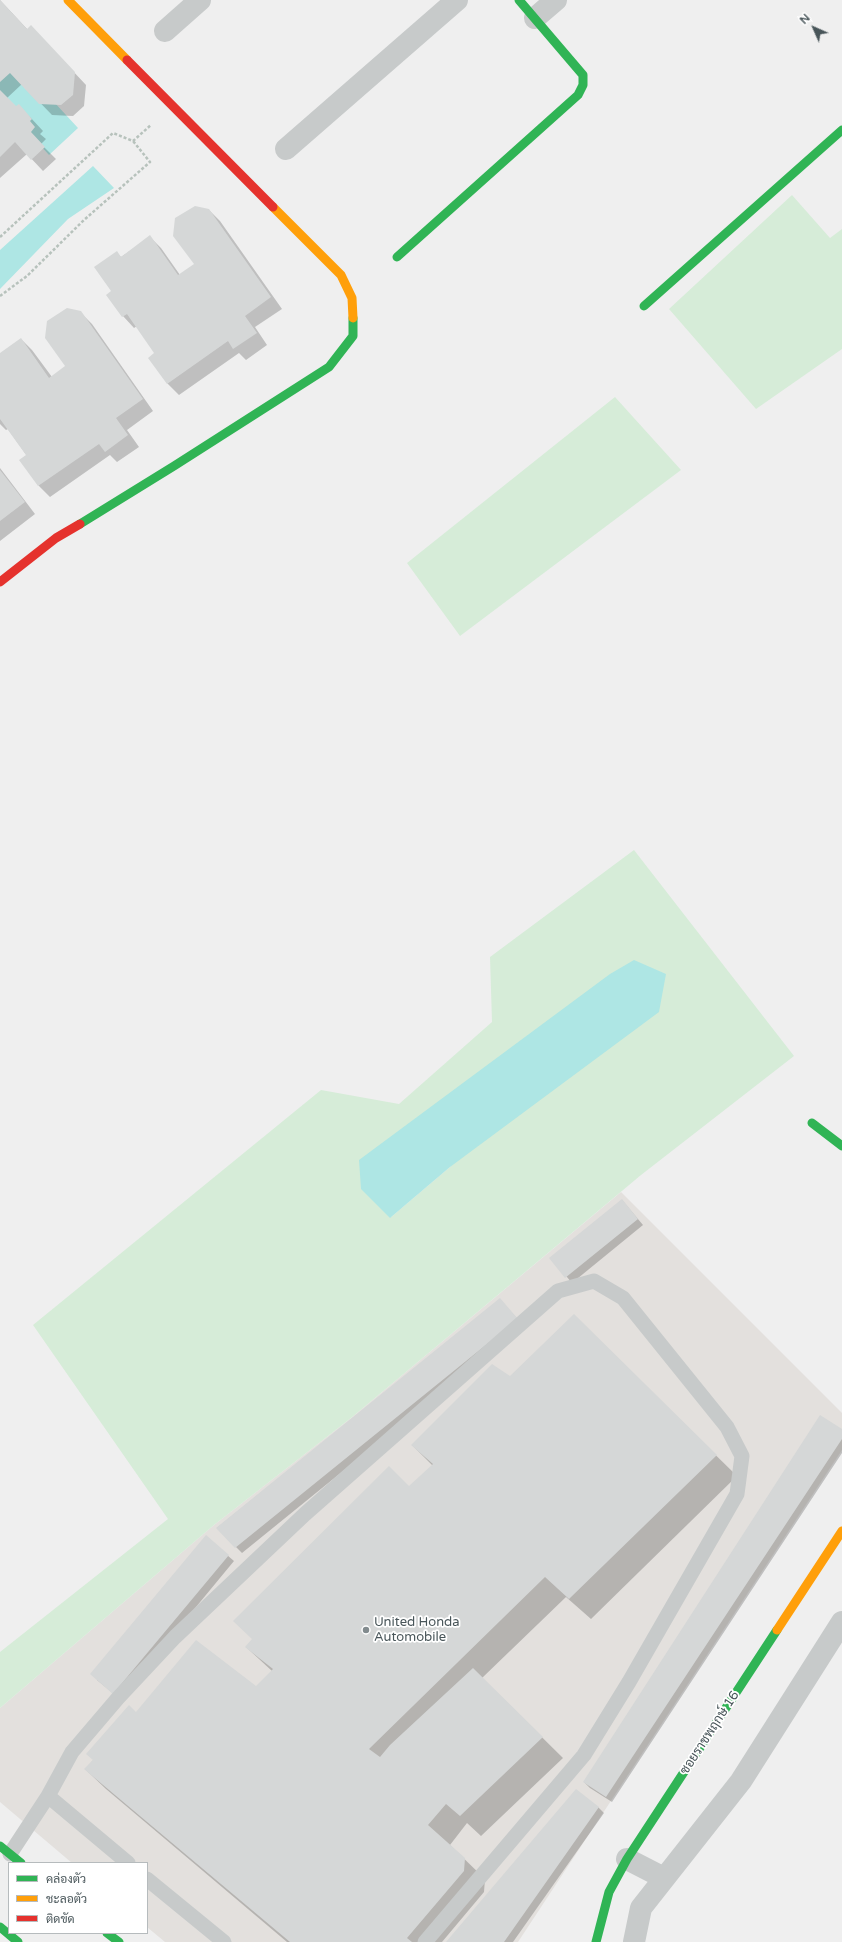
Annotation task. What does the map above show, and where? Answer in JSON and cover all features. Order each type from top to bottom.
[{"type":"street","points":[[0,582],[56,538],[174,466],[329,367],[354,336],[352,298],[341,275],[68,0]]},
{"type":"street","points":[[165,30],[200,0]]},
{"type":"street","points":[[286,149],[457,0]]},
{"type":"street","points":[[397,257],[578,95],[583,86],[583,75],[519,0]]},
{"type":"street","points":[[535,18],[556,0]]},
{"type":"street","points":[[644,306],[842,130]]},
{"type":"street","points":[[812,1123],[842,1146]]},
{"type":"street","name":"ซอยราชพฤกษ์ 16","points":[[596,1942],[609,1892],[627,1859],[842,1532]]},
{"type":"street","points":[[634,1942],[641,1908],[741,1781],[842,1622]]},
{"type":"street","points":[[627,1859],[664,1878]]},
{"type":"street","points":[[0,1927],[8,1934]]},
{"type":"street","points":[[8,1934],[18,1942]]},
{"type":"street","points":[[109,1934],[119,1942]]},
{"type":"lane","points":[[10,1854],[48,1796],[72,1752],[118,1698],[175,1637],[300,1519],[558,1291],[594,1281],[623,1298],[727,1427],[742,1456],[737,1494],[629,1682],[584,1755],[425,1942]]},
{"type":"lane","points":[[48,1796],[127,1862]]},
{"type":"lane","points":[[148,1880],[224,1942]]},
{"type":"path","points":[[133,142],[172,105]]},
{"type":"path","points":[[0,237],[112,133],[133,142],[150,162],[74,228],[27,276],[0,296]]},
{"type":"shaded area","points":[[621,1192],[842,1413],[842,1450],[518,1942],[165,1942],[148,1928],[148,1862],[71,1862],[0,1802],[0,1708],[214,1525],[351,1418]]},
{"type":"green space","points":[[792,195],[830,238],[842,229],[842,349],[756,409],[669,309]]},
{"type":"green space","points":[[615,397],[681,470],[460,636],[407,563]]},
{"type":"green space","points":[[634,850],[794,1056],[641,1175],[351,1418],[214,1525],[0,1708],[0,1652],[168,1519],[33,1325],[321,1090],[399,1104],[492,1022],[490,957]],"holes":[[[610,974],[450,1167],[390,1218]]]},
{"type":"water","points":[[18,63],[78,128],[49,155],[0,101],[0,80]]},
{"type":"water","points":[[93,166],[114,188],[68,219],[0,289],[0,250]]},
{"type":"water","points":[[634,960],[666,974],[659,1012],[450,1167],[390,1218],[361,1189],[359,1160],[610,974]]},
{"type":"building","points":[[0,0],[27,29],[31,25],[75,72],[73,95],[61,105],[39,104],[10,73],[0,82]]},
{"type":"building","points":[[0,90],[16,106],[19,104],[32,119],[30,121],[35,127],[31,132],[45,147],[31,160],[15,142],[0,157]]},
{"type":"building","points":[[195,206],[209,209],[271,297],[245,316],[257,333],[233,349],[228,341],[167,384],[148,358],[154,353],[127,314],[122,317],[106,295],[111,291],[94,267],[117,251],[121,257],[150,235],[178,275],[194,264],[173,236],[175,218]]},
{"type":"building","points":[[67,308],[81,311],[143,399],[116,418],[128,435],[105,452],[99,444],[38,486],[19,460],[26,455],[0,419],[0,353],[21,338],[49,378],[65,366],[45,338],[47,321]]},
{"type":"building","points":[[0,470],[25,502],[0,521]]},
{"type":"building","points":[[622,1199],[638,1219],[565,1278],[549,1258]]},
{"type":"building","points":[[500,1298],[518,1319],[235,1548],[216,1528]]},
{"type":"building","name":"United Honda Automobile","points":[[574,1314],[717,1455],[569,1599],[545,1577],[369,1749],[380,1757],[390,1745],[473,1668],[543,1737],[460,1816],[446,1804],[428,1825],[465,1858],[464,1871],[407,1938],[412,1942],[290,1942],[84,1769],[93,1760],[86,1754],[129,1705],[136,1712],[196,1640],[256,1686],[273,1669],[245,1647],[252,1639],[233,1621],[389,1466],[409,1486],[433,1464],[411,1445],[492,1364],[510,1376]]},
{"type":"building","points":[[820,1415],[842,1429],[842,1439],[606,1797],[583,1782]]},
{"type":"building","points":[[206,1535],[229,1555],[113,1694],[90,1674]]},
{"type":"building","points":[[576,1789],[599,1807],[504,1942],[446,1942]]},
{"type":"traffic: fast","points":[[397,257],[578,95],[583,85],[583,75],[519,0]]},
{"type":"traffic: fast","points":[[644,306],[842,130]]},
{"type":"traffic: fast","points":[[80,524],[329,367],[353,336],[353,318]]},
{"type":"traffic: fast","points":[[812,1123],[842,1146]]},
{"type":"traffic: fast","points":[[596,1942],[609,1892],[627,1859],[777,1630]]},
{"type":"traffic: fast","points":[[0,1846],[20,1862]]},
{"type":"traffic: fast","points":[[0,1927],[8,1934]]},
{"type":"traffic: fast","points":[[8,1934],[18,1942]]},
{"type":"traffic: fast","points":[[108,1934],[119,1942]]},
{"type":"traffic: slow","points":[[68,0],[127,60]]},
{"type":"traffic: slow","points":[[273,207],[341,275],[352,298],[353,318]]},
{"type":"traffic: slow","points":[[777,1630],[842,1531]]},
{"type":"traffic: jam","points":[[127,60],[273,207]]},
{"type":"traffic: jam","points":[[0,582],[56,538],[80,524]]},
{"type":"place","name":"United Honda Automobile","points":[[366,1630]]}]
